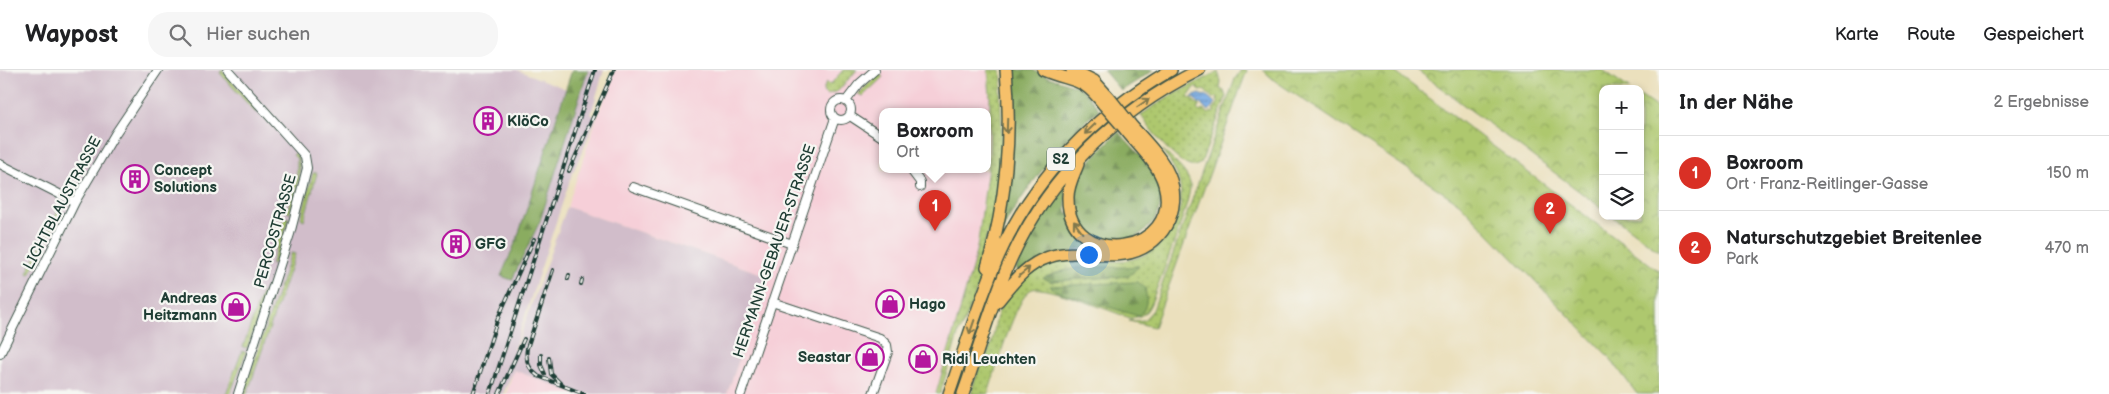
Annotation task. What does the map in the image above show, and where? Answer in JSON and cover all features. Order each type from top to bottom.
[{"type":"highway","points":[[988,281],[987,267],[998,225],[1004,176],[1008,110],[1006,70]]},
{"type":"highway","points":[[1043,70],[1082,83],[1108,102]]},
{"type":"highway","points":[[1072,70],[1094,81],[1156,169],[1165,190],[1166,201],[1162,218],[1147,236],[1130,245],[1114,247],[1094,242],[1082,233],[1072,219],[1068,198],[1070,184],[1080,158]]},
{"type":"highway","name":"S2","points":[[949,394],[988,281],[1014,224],[1026,205],[1073,146],[1132,94],[1171,70]]},
{"type":"highway","name":"S2","points":[[963,394],[1010,261],[1022,237],[1047,197],[1101,136],[1140,104],[1199,70]]},
{"type":"highway","points":[[992,308],[1016,278],[1040,261],[1071,252],[1116,255],[1134,252],[1150,245],[1164,230],[1173,207],[1172,182],[1159,159],[1127,126]]},
{"type":"street","name":"LICHTBLAUSTRASSE","points":[[0,354],[75,202],[115,134],[158,70]]},
{"type":"street","name":"PERCOSTRASSE","points":[[228,70],[305,156],[307,168],[290,234],[238,394]]},
{"type":"street","name":"HERMANN-GEBAUER-STRASSE","points":[[741,394],[835,118],[832,113],[832,106],[838,101],[846,101],[859,84],[875,70]]},
{"type":"street","points":[[846,101],[850,105],[850,116]]},
{"type":"street","points":[[835,118],[842,120],[850,116]]},
{"type":"street","points":[[850,116],[879,135]]},
{"type":"street","points":[[0,164],[75,202]]},
{"type":"street","points":[[913,173],[920,182],[920,187]]},
{"type":"street","points":[[632,187],[792,244]]},
{"type":"street","points":[[772,302],[880,338],[886,345],[888,352],[873,394]]},
{"type":"shaded area","points":[[0,70],[517,70],[566,89],[517,239],[501,275],[512,280],[540,221],[588,70],[604,70],[591,114],[597,117],[571,177],[514,349],[567,207],[768,276],[727,394],[576,394],[514,370],[503,394],[0,394]]},
{"type":"shaded area","points":[[613,70],[988,70],[990,108],[879,108],[879,173],[987,173],[974,265],[935,394],[727,394],[768,276],[567,207]]},
{"type":"shaded area","points":[[514,370],[576,394],[506,394]]},
{"type":"green space","points":[[222,70],[258,110],[256,113],[220,73]]},
{"type":"green space","points":[[572,70],[588,70],[540,221],[512,280],[501,276],[517,239]]},
{"type":"green space","points":[[843,70],[857,70],[838,91],[827,95],[823,92],[826,82],[830,85]]},
{"type":"green space","points":[[988,70],[1001,70],[1002,138],[993,225],[987,234],[978,287],[959,331],[940,394],[936,394],[973,265],[987,173],[991,173]]},
{"type":"green space","points":[[1010,70],[1033,70],[1076,86],[1083,90],[1099,109],[1070,137],[1045,167],[1021,199],[1000,233]]},
{"type":"green space","points":[[1103,70],[1154,70],[1121,91]]},
{"type":"green space","points":[[1241,70],[1247,70],[1154,327],[1129,321],[1144,320],[1153,310],[1235,79]]},
{"type":"green space","points":[[1263,70],[1392,70],[1659,271],[1659,394],[1637,394],[1610,358],[1459,203],[1275,81]]},
{"type":"green space","points":[[1417,70],[1603,70],[1624,85],[1599,85],[1599,206]]},
{"type":"green space","points":[[1218,72],[1221,81],[1220,89],[1224,91],[1226,97],[1201,163],[1197,165],[1190,166],[1170,152],[1141,115],[1168,97]],"holes":[[[1195,87],[1201,91],[1204,90],[1214,99],[1218,98],[1217,101],[1219,102],[1213,113],[1209,114],[1203,109],[1200,112],[1197,109],[1200,106],[1188,97]]]},
{"type":"green space","points":[[879,73],[883,77],[863,96],[858,94]]},
{"type":"green space","points":[[1644,99],[1659,109],[1659,251],[1617,220],[1644,220]]},
{"type":"green space","points":[[1119,132],[1141,156],[1155,176],[1161,194],[1160,205],[1157,215],[1144,232],[1124,241],[1109,242],[1092,235],[1083,226],[1075,213],[1073,199],[1075,187],[1089,162]]},
{"type":"green space","points":[[1163,150],[1186,174],[1190,183],[1190,191],[1175,240],[1148,309],[1138,317],[1130,318],[1064,295],[1032,289],[1026,294],[1019,305],[1000,354],[988,394],[971,394],[991,344],[998,313],[1011,291],[1028,273],[1058,259],[1079,258],[1123,261],[1146,254],[1164,240],[1177,221],[1181,197],[1177,176]],"holes":[[[1138,266],[1129,276],[1050,281],[1044,278],[1067,270]]]},
{"type":"green space","points":[[296,153],[300,168],[290,213],[287,212],[297,174],[297,159],[293,155]]},
{"type":"green space","points":[[313,173],[317,173],[304,220],[301,218]]},
{"type":"green space","points":[[1066,185],[1066,211],[1100,248],[1099,251],[1079,249],[1018,271],[1016,269],[1037,227]]},
{"type":"green space","points":[[58,211],[61,213],[30,274],[27,273]]},
{"type":"green space","points":[[285,217],[289,218],[275,263],[271,265]]},
{"type":"green space","points":[[291,253],[295,254],[247,394],[243,394]]},
{"type":"green space","points":[[1139,266],[1129,276],[1050,281],[1043,278],[1079,268]]},
{"type":"green space","points":[[1138,282],[1145,288],[1146,300],[1144,310],[1138,316],[1056,291],[1050,286]]},
{"type":"green space","points":[[262,292],[266,294],[247,348],[243,347]]},
{"type":"green space","points":[[242,351],[246,352],[230,394],[226,394]]},
{"type":"water","points":[[1200,94],[1206,95],[1215,103],[1209,111],[1192,97]]},
{"type":"railway","points":[[490,394],[595,70]]},
{"type":"railway","points":[[569,171],[614,70]]},
{"type":"railway","points":[[473,394],[498,318],[534,239]]},
{"type":"railway","points":[[553,270],[526,356],[530,367],[538,376],[584,394]]},
{"type":"railway","points":[[568,279],[569,275]]},
{"type":"railway","points":[[581,284],[582,280]]},
{"type":"railway","points":[[499,394],[524,339]]},
{"type":"railway","points":[[541,355],[541,365],[545,374]]},
{"type":"railway","points":[[549,358],[551,374],[560,383]]},
{"type":"place","name":"KlöCo","points":[[488,121]]},
{"type":"place","name":"Concept Solutions","points":[[135,179]]},
{"type":"place","name":"Boxroom","points":[[935,231]]},
{"type":"place","name":"Naturschutzgebiet Breitenlee","points":[[1550,234]]},
{"type":"place","name":"GFG","points":[[456,244]]},
{"type":"place","name":"Hago","points":[[890,304]]},
{"type":"place","name":"Andreas Heitzmann","points":[[236,307]]},
{"type":"place","name":"Seastar","points":[[870,357]]},
{"type":"place","name":"Ridi Leuchten","points":[[923,359]]}]
